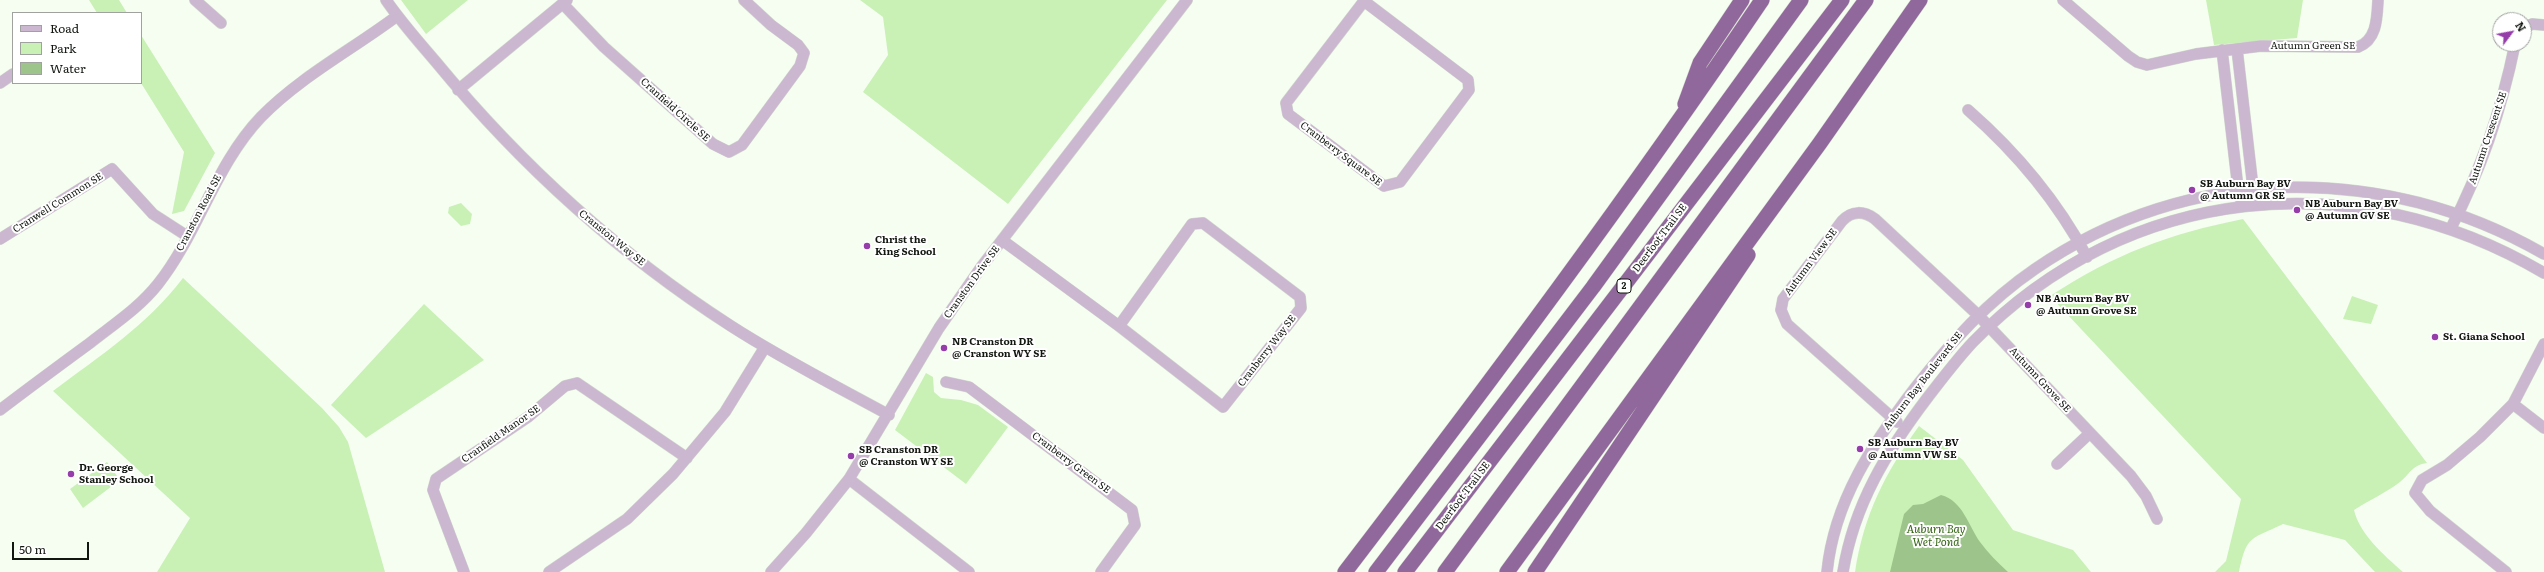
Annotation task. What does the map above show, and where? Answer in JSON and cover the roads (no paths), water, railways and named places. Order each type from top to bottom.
[{"type":"highway","points":[[1677,126],[1700,63],[1742,0]]},
{"type":"highway","points":[[1345,572],[1450,436],[1677,126],[1762,0]]},
{"type":"highway","points":[[1376,572],[1593,287],[1801,0]]},
{"type":"highway","name":"Deerfoot Trail SE","points":[[1405,572],[1842,0]]},
{"type":"highway","points":[[1445,572],[1866,0]]},
{"type":"highway","points":[[1507,572],[1793,178],[1920,0]]},
{"type":"highway","points":[[1535,572],[1788,196],[1793,178]]},
{"type":"street","points":[[195,0],[221,24]]},
{"type":"street","name":"Cranston Way SE","points":[[386,0],[397,16],[458,90],[558,192],[627,252],[691,299],[765,347],[889,415]]},
{"type":"street","name":"Cranfield Circle SE","points":[[458,90],[565,2],[615,57],[713,144],[729,152],[742,145],[800,66],[804,53],[798,45],[771,25],[744,0]]},
{"type":"street","name":"Cranston Drive SE","points":[[771,572],[806,533],[850,479],[939,328],[1002,240],[1187,0]]},
{"type":"street","name":"Cranberry Square SE","points":[[1364,0],[1468,80],[1469,90],[1400,182],[1384,186],[1288,114],[1286,103],[1364,0]]},
{"type":"street","name":"Autumn Green SE","points":[[2064,0],[2128,56],[2140,63],[2147,64],[2222,50],[2285,46],[2352,48],[2361,46],[2373,35],[2378,0]]},
{"type":"street","name":"Cranston Road SE","points":[[0,410],[135,308],[158,283],[187,236],[222,170],[240,142],[262,116],[293,89],[397,16]]},
{"type":"street","points":[[2532,24],[2544,25]]},
{"type":"street","points":[[2237,49],[2255,205]]},
{"type":"street","points":[[2222,50],[2240,207]]},
{"type":"street","name":"Autumn Crescent SE","points":[[2450,228],[2458,213],[2491,133],[2513,52]]},
{"type":"street","points":[[0,83],[12,75]]},
{"type":"street","points":[[1968,110],[2028,169],[2057,206],[2079,242],[2086,257]]},
{"type":"street","name":"Cranwell Common SE","points":[[0,240],[112,169],[153,214],[187,236]]},
{"type":"street","name":"Auburn Bay Boulevard SE","points":[[1827,572],[1838,523],[1852,484],[1863,461],[1892,418],[1935,362],[1978,315],[2034,270],[2079,242],[2155,210],[2203,197],[2253,189],[2307,187],[2352,190],[2406,198],[2458,213],[2494,228],[2544,254]]},
{"type":"street","name":"Auburn Bay Boulevard SE","points":[[1843,572],[1850,537],[1867,490],[1885,457],[1904,428],[1956,362],[1990,326],[2038,287],[2086,257],[2156,226],[2196,215],[2255,205],[2290,203],[2349,205],[2397,213],[2450,228],[2507,252],[2544,273]]},
{"type":"street","name":"Autumn View SE","points":[[1904,428],[1787,324],[1781,314],[1783,299],[1842,221],[1855,213],[1870,215],[1928,266],[1990,326]]},
{"type":"street","name":"Cranberry Way SE","points":[[1002,240],[1119,326],[1222,407],[1301,308],[1300,297],[1203,222],[1192,224],[1119,326]]},
{"type":"street","name":"Autumn Grove SE","points":[[1990,326],[2142,490],[2157,519]]},
{"type":"street","points":[[2506,572],[2430,511],[2415,493],[2422,480],[2447,465],[2469,447],[2513,404],[2544,344]]},
{"type":"street","points":[[549,572],[627,519],[687,458],[725,412],[765,347]]},
{"type":"street","name":"Cranberry Green SE","points":[[946,382],[969,387],[1132,510],[1136,525],[1101,572]]},
{"type":"street","name":"Cranfield Manor SE","points":[[464,572],[433,490],[436,479],[528,417],[565,386],[577,383],[687,458]]},
{"type":"street","points":[[2513,404],[2544,428]]},
{"type":"street","points":[[2057,464],[2090,433]]},
{"type":"street","points":[[850,479],[969,572]]},
{"type":"water","name":"Auburn Bay Wet Pond","points":[[1941,495],[1955,502],[1986,550],[2008,572],[1890,572],[1904,514],[1913,505],[1923,504]]},
{"type":"place","name":"SB Auburn Bay BV @ Autumn GR SE","points":[[2192,190]]},
{"type":"place","name":"NB Auburn Bay BV @ Autumn GV SE","points":[[2297,210]]},
{"type":"place","name":"Christ the King School","points":[[867,246]]},
{"type":"place","name":"NB Auburn Bay BV @ Autumn Grove SE","points":[[2028,305]]},
{"type":"place","name":"St. Giana School","points":[[2435,337]]},
{"type":"place","name":"NB Cranston DR @ Cranston WY SE","points":[[944,348]]},
{"type":"place","name":"SB Auburn Bay BV @ Autumn VW SE","points":[[1860,449]]},
{"type":"place","name":"SB Cranston DR @ Cranston WY SE","points":[[851,456]]},
{"type":"place","name":"Dr. George Stanley School","points":[[71,474]]}]
